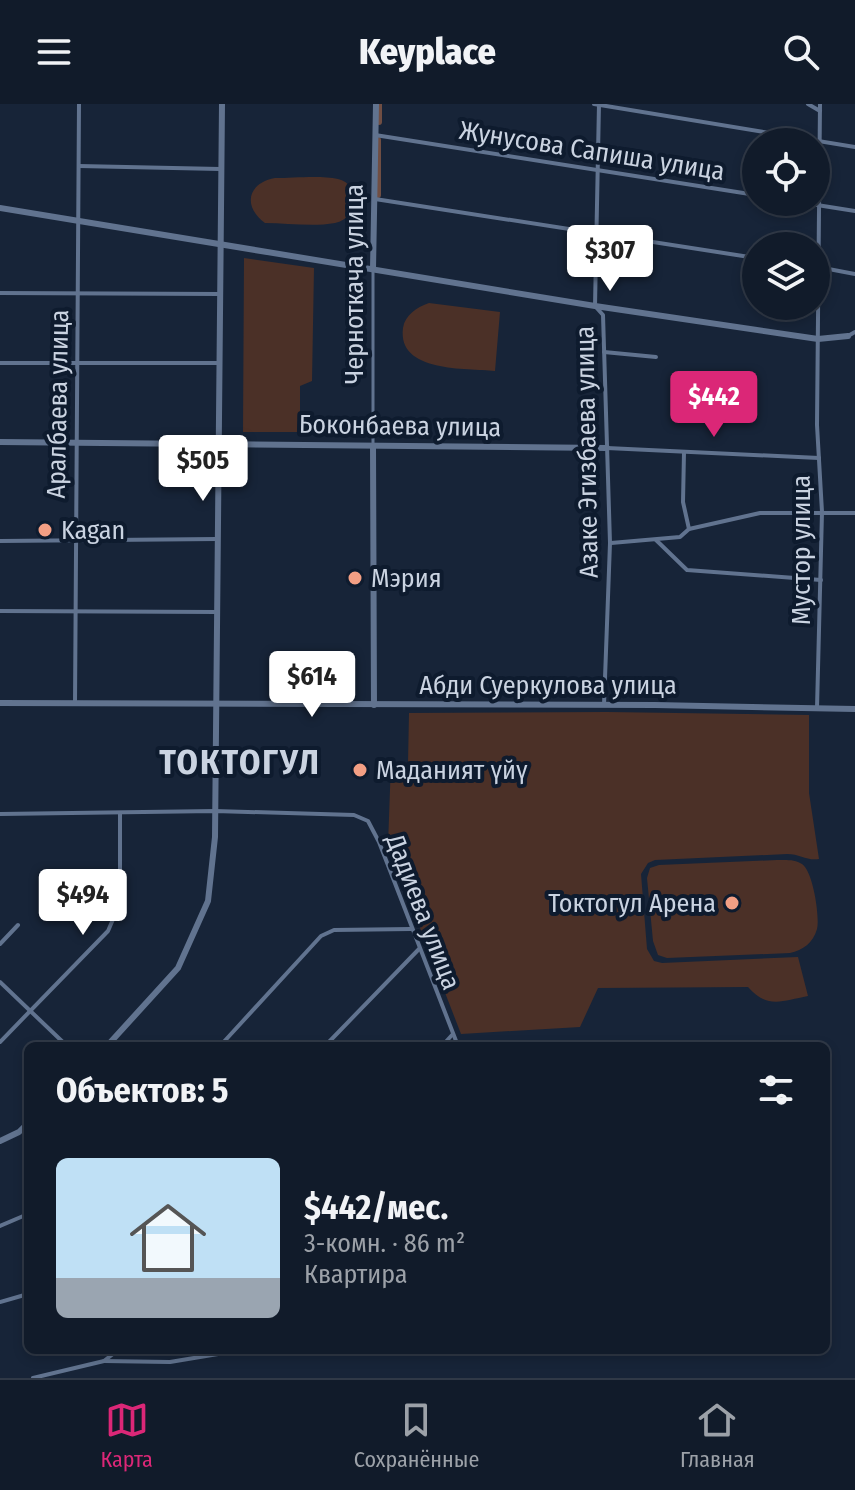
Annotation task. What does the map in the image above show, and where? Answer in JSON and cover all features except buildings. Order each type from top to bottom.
[{"type":"street","name":"Аралбаева улица","points":[[75,704],[79,104]]},
{"type":"street","points":[[111,1042],[178,968],[208,901],[215,837],[222,104]]},
{"type":"street","name":"Черноткача улица","points":[[374,705],[373,199],[376,104]]},
{"type":"street","points":[[597,104],[742,129]]},
{"type":"street","name":"Азаке Эгизбаева улица","points":[[597,104],[595,306],[603,315],[610,543],[604,705]]},
{"type":"street","points":[[808,104],[820,111]]},
{"type":"street","name":"Мустор улица","points":[[819,128],[820,104]]},
{"type":"street","name":"Жунусова Сапиша улица","points":[[375,135],[742,193]]},
{"type":"street","points":[[830,144],[855,147]]},
{"type":"street","points":[[79,166],[221,169]]},
{"type":"street","points":[[373,199],[742,256]]},
{"type":"street","points":[[830,207],[855,211]]},
{"type":"street","points":[[0,208],[595,306],[818,339],[851,338],[855,332]]},
{"type":"street","points":[[830,269],[855,274]]},
{"type":"street","points":[[0,293],[220,294]]},
{"type":"street","name":"Мустор улица","points":[[817,708],[822,512],[818,320]]},
{"type":"street","points":[[604,352],[656,357]]},
{"type":"street","points":[[0,363],[219,363]]},
{"type":"street","name":"Боконбаева улица","points":[[0,442],[607,448]]},
{"type":"street","points":[[607,448],[819,458]]},
{"type":"street","points":[[684,451],[683,502],[689,529]]},
{"type":"street","points":[[610,543],[680,537],[689,529],[760,513],[855,513]]},
{"type":"street","points":[[0,541],[217,539]]},
{"type":"street","points":[[655,539],[687,570],[821,580]]},
{"type":"street","points":[[0,611],[217,612]]},
{"type":"street","name":"Абди Суеркулова улица","points":[[0,703],[855,709]]},
{"type":"street","name":"Дадиева улица","points":[[0,814],[215,811],[354,815],[368,821],[379,842],[456,1042]]},
{"type":"street","points":[[0,1042],[108,931],[120,903],[120,813]]},
{"type":"street","points":[[0,944],[18,925]]},
{"type":"street","points":[[224,1042],[321,936],[334,930],[411,929]]},
{"type":"street","points":[[329,1042],[419,949]]},
{"type":"street","points":[[0,982],[63,1042]]},
{"type":"street","points":[[446,1042],[452,1035]]},
{"type":"street","points":[[0,1141],[24,1127]]},
{"type":"street","points":[[0,1226],[24,1216]]},
{"type":"street","points":[[0,1302],[24,1295]]},
{"type":"street","points":[[104,1361],[113,1354]]},
{"type":"street","points":[[33,1378],[104,1361],[170,1362],[218,1354]]},
{"type":"shaded area","points":[[315,177],[346,182],[354,195],[352,209],[343,220],[335,223],[265,223],[253,210],[251,196],[259,185],[275,178]]},
{"type":"shaded area","points":[[244,258],[314,268],[312,381],[300,386],[300,432],[243,432]]},
{"type":"shaded area","points":[[429,303],[500,312],[495,371],[436,365],[422,361],[411,353],[404,343],[404,323],[412,312]]},
{"type":"shaded area","points":[[409,713],[809,715],[809,793],[819,859],[787,854],[655,860],[648,863],[641,874],[647,949],[654,961],[798,957],[808,996],[775,1002],[762,998],[748,987],[598,988],[580,1027],[461,1034],[388,845],[391,762],[408,763]]},
{"type":"shaded area","name":"Токтогул Арена","points":[[777,860],[799,862],[809,875],[818,923],[807,945],[790,953],[667,958],[658,955],[653,941],[647,878],[650,868],[659,865]]},
{"type":"waterway","points":[[379,104],[379,122]]},
{"type":"waterway","points":[[378,140],[378,195]]},
{"type":"place","name":"Kagan","points":[[45,530]]},
{"type":"place","name":"Мэрия","points":[[355,578]]},
{"type":"place","name":"Маданият үйү","points":[[360,770]]},
{"type":"place","name":"Токтогул Арена","points":[[732,903]]},
{"type":"district","name":"ТОКТОГУЛ","points":[[240,762]]}]
